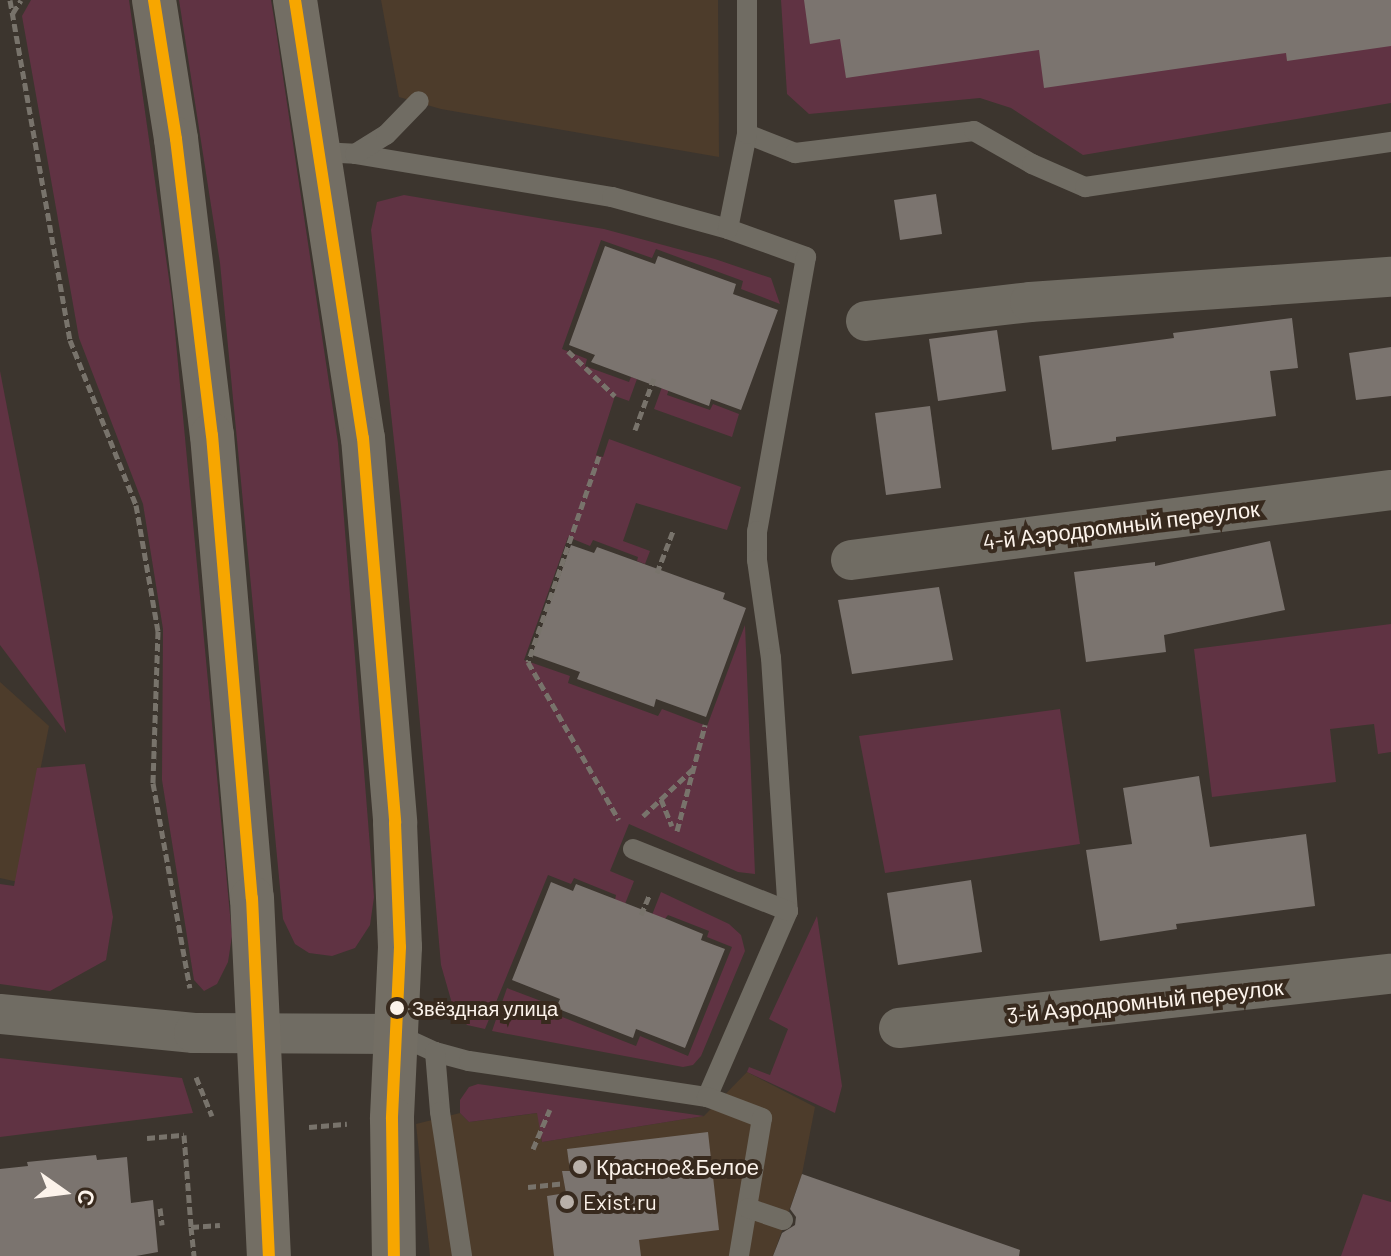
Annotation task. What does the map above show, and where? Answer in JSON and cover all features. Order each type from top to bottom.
[{"type":"main road","points":[[154,0],[176,139],[212,435],[252,898],[269,1256]]},
{"type":"main road","points":[[295,0],[337,153],[398,873],[392,1119],[394,1256]]},
{"type":"street","points":[[866,321],[1030,302],[1391,277]]},
{"type":"street","name":"4-й Аэродромный переулок","points":[[851,560],[1391,490]]},
{"type":"street","name":"3-й Аэродромный переулок","points":[[899,1028],[1391,974]]},
{"type":"street","points":[[0,1014],[194,1033],[396,1034]]},
{"type":"lane","points":[[728,229],[747,134],[747,0]]},
{"type":"lane","points":[[337,153],[386,135],[419,101]]},
{"type":"lane","points":[[747,134],[795,153],[974,131],[1032,164],[1085,187],[1391,142]]},
{"type":"lane","points":[[337,153],[612,197],[728,229],[806,257],[757,531],[757,560],[771,658],[788,911],[707,1097]]},
{"type":"lane","points":[[633,849],[788,911]]},
{"type":"lane","points":[[396,1034],[435,1052],[469,1061],[707,1097],[762,1118],[739,1256]]},
{"type":"lane","points":[[435,1052],[440,1112],[462,1256]]},
{"type":"lane","points":[[748,1208],[783,1220]]},
{"type":"path","points":[[10,0],[70,340],[136,505],[158,631],[153,783],[192,996],[194,1072],[216,1125]]},
{"type":"path","points":[[12,15],[21,0]]},
{"type":"path","points":[[568,351],[615,396]]},
{"type":"path","points":[[635,430],[654,378]]},
{"type":"path","points":[[599,456],[528,662],[619,821],[632,829],[633,849]]},
{"type":"path","points":[[657,573],[673,531]]},
{"type":"path","points":[[675,836],[705,725]]},
{"type":"path","points":[[661,799],[694,769]]},
{"type":"path","points":[[533,1149],[555,1098]]},
{"type":"path","points":[[147,1138],[184,1135],[194,1256]]},
{"type":"path","points":[[528,1187],[564,1183]]},
{"type":"path","points":[[160,1208],[162,1225]]},
{"type":"path","points":[[222,1213],[224,1240]]},
{"type":"path","points":[[191,1227],[223,1225]]},
{"type":"shaded area","points":[[31,0],[129,0],[172,300],[232,936],[228,962],[217,984],[204,991],[194,980],[162,780],[163,629],[143,504],[79,338],[22,16]]},
{"type":"shaded area","points":[[179,0],[271,0],[276,30],[338,443],[374,897],[370,925],[355,948],[332,956],[309,953],[295,944],[283,919],[220,263]]},
{"type":"shaded area","points":[[381,0],[718,0],[719,157],[441,109],[399,97]]},
{"type":"shaded area","points":[[781,0],[1391,0],[1391,103],[1083,155],[1011,108],[980,98],[809,114],[787,94]]},
{"type":"shaded area","points":[[404,195],[604,229],[715,259],[771,278],[780,304],[741,289],[743,281],[656,249],[652,258],[601,240],[562,349],[587,359],[585,366],[629,382],[631,377],[637,379],[629,401],[615,396],[596,455],[603,457],[609,439],[741,487],[727,530],[636,503],[623,541],[650,551],[645,564],[637,561],[638,557],[593,540],[590,546],[568,537],[524,660],[570,676],[568,683],[658,716],[662,709],[707,726],[745,625],[755,874],[738,872],[629,824],[610,871],[634,881],[625,904],[615,900],[616,895],[574,878],[571,884],[548,875],[485,1029],[467,1025],[453,1007],[441,965],[401,505],[371,230],[377,202]]},
{"type":"shaded area","points":[[0,371],[38,568],[66,733],[0,645]]},
{"type":"shaded area","points":[[662,387],[669,389],[667,395],[710,410],[713,404],[739,414],[732,437],[654,409]]},
{"type":"shaded area","points":[[1391,624],[1391,752],[1378,754],[1374,724],[1330,729],[1336,782],[1212,797],[1194,649]]},
{"type":"shaded area","points":[[0,682],[49,726],[18,882],[0,878]]},
{"type":"shaded area","points":[[1060,709],[1080,844],[885,873],[859,736]]},
{"type":"shaded area","points":[[85,764],[113,917],[106,960],[50,991],[0,984],[0,884],[14,886],[37,768]]},
{"type":"shaded area","points":[[661,892],[729,924],[741,935],[745,951],[701,1056],[693,1065],[683,1067],[492,1031],[507,988],[549,1004],[547,1011],[636,1046],[640,1036],[688,1056],[732,947],[707,937],[709,931],[668,915],[664,920],[652,915]]},
{"type":"shaded area","points":[[817,916],[842,1086],[835,1113],[747,1072],[749,1067],[770,1075],[788,1029],[769,1019]]},
{"type":"shaded area","points":[[0,1058],[182,1078],[193,1113],[0,1137]]},
{"type":"shaded area","points":[[747,1072],[815,1107],[802,1174],[773,1256],[430,1256],[416,1124],[460,1113],[469,1122],[538,1113],[542,1142],[704,1116]]},
{"type":"shaded area","points":[[478,1084],[704,1116],[542,1142],[537,1113],[469,1122],[460,1113],[460,1100],[469,1087]]},
{"type":"shaded area","points":[[1363,1194],[1391,1202],[1391,1256],[1341,1256]]},
{"type":"building","points":[[804,0],[1391,0],[1391,46],[1287,61],[1286,53],[1044,88],[1039,50],[846,78],[840,39],[810,44]]},
{"type":"building","points":[[936,194],[942,234],[900,240],[894,200]]},
{"type":"building","points":[[605,246],[655,264],[658,256],[736,284],[733,294],[778,310],[741,410],[711,399],[709,406],[591,362],[595,355],[569,345]]},
{"type":"building","points":[[1292,318],[1298,368],[1270,371],[1276,416],[1116,437],[1116,441],[1052,450],[1039,356],[1174,338],[1173,333]]},
{"type":"building","points":[[997,330],[1006,391],[938,401],[929,339]]},
{"type":"building","points":[[1391,347],[1391,396],[1356,400],[1349,353]]},
{"type":"building","points":[[930,406],[941,488],[886,495],[875,413]]},
{"type":"building","points":[[1270,541],[1285,610],[1164,635],[1166,652],[1086,662],[1074,572],[1155,562],[1155,566]]},
{"type":"building","points":[[571,545],[594,553],[597,547],[725,593],[723,599],[746,608],[706,717],[656,699],[654,707],[577,679],[580,672],[532,655]]},
{"type":"building","points":[[939,587],[953,660],[852,674],[838,600]]},
{"type":"building","points":[[1199,776],[1210,847],[1306,834],[1315,906],[1176,924],[1177,929],[1100,941],[1086,850],[1132,844],[1123,788]]},
{"type":"building","points":[[971,880],[982,952],[898,965],[887,893]]},
{"type":"building","points":[[551,882],[573,891],[576,884],[703,934],[701,940],[725,949],[685,1048],[636,1029],[633,1038],[556,1008],[560,999],[512,980]]},
{"type":"building","points":[[708,1132],[719,1230],[639,1240],[641,1256],[554,1256],[547,1196],[566,1193],[562,1171],[570,1171],[567,1149]]},
{"type":"building","points":[[96,1155],[97,1160],[127,1157],[131,1203],[153,1200],[158,1252],[136,1256],[0,1256],[0,1169],[28,1166],[27,1162]]},
{"type":"building","points":[[802,1174],[1020,1250],[1019,1256],[773,1256],[782,1233],[795,1225],[796,1217],[790,1209]]},
{"type":"transit line","points":[[154,0],[176,139],[212,435],[252,898],[269,1256]]},
{"type":"transit line","points":[[295,0],[363,438],[395,823],[400,947],[392,1119],[394,1256]]},
{"type":"place","name":"Звёздная улица","points":[[397,1008]]},
{"type":"place","name":"Красное&Белое","points":[[580,1167]]},
{"type":"place","name":"Exist.ru","points":[[567,1202]]}]
